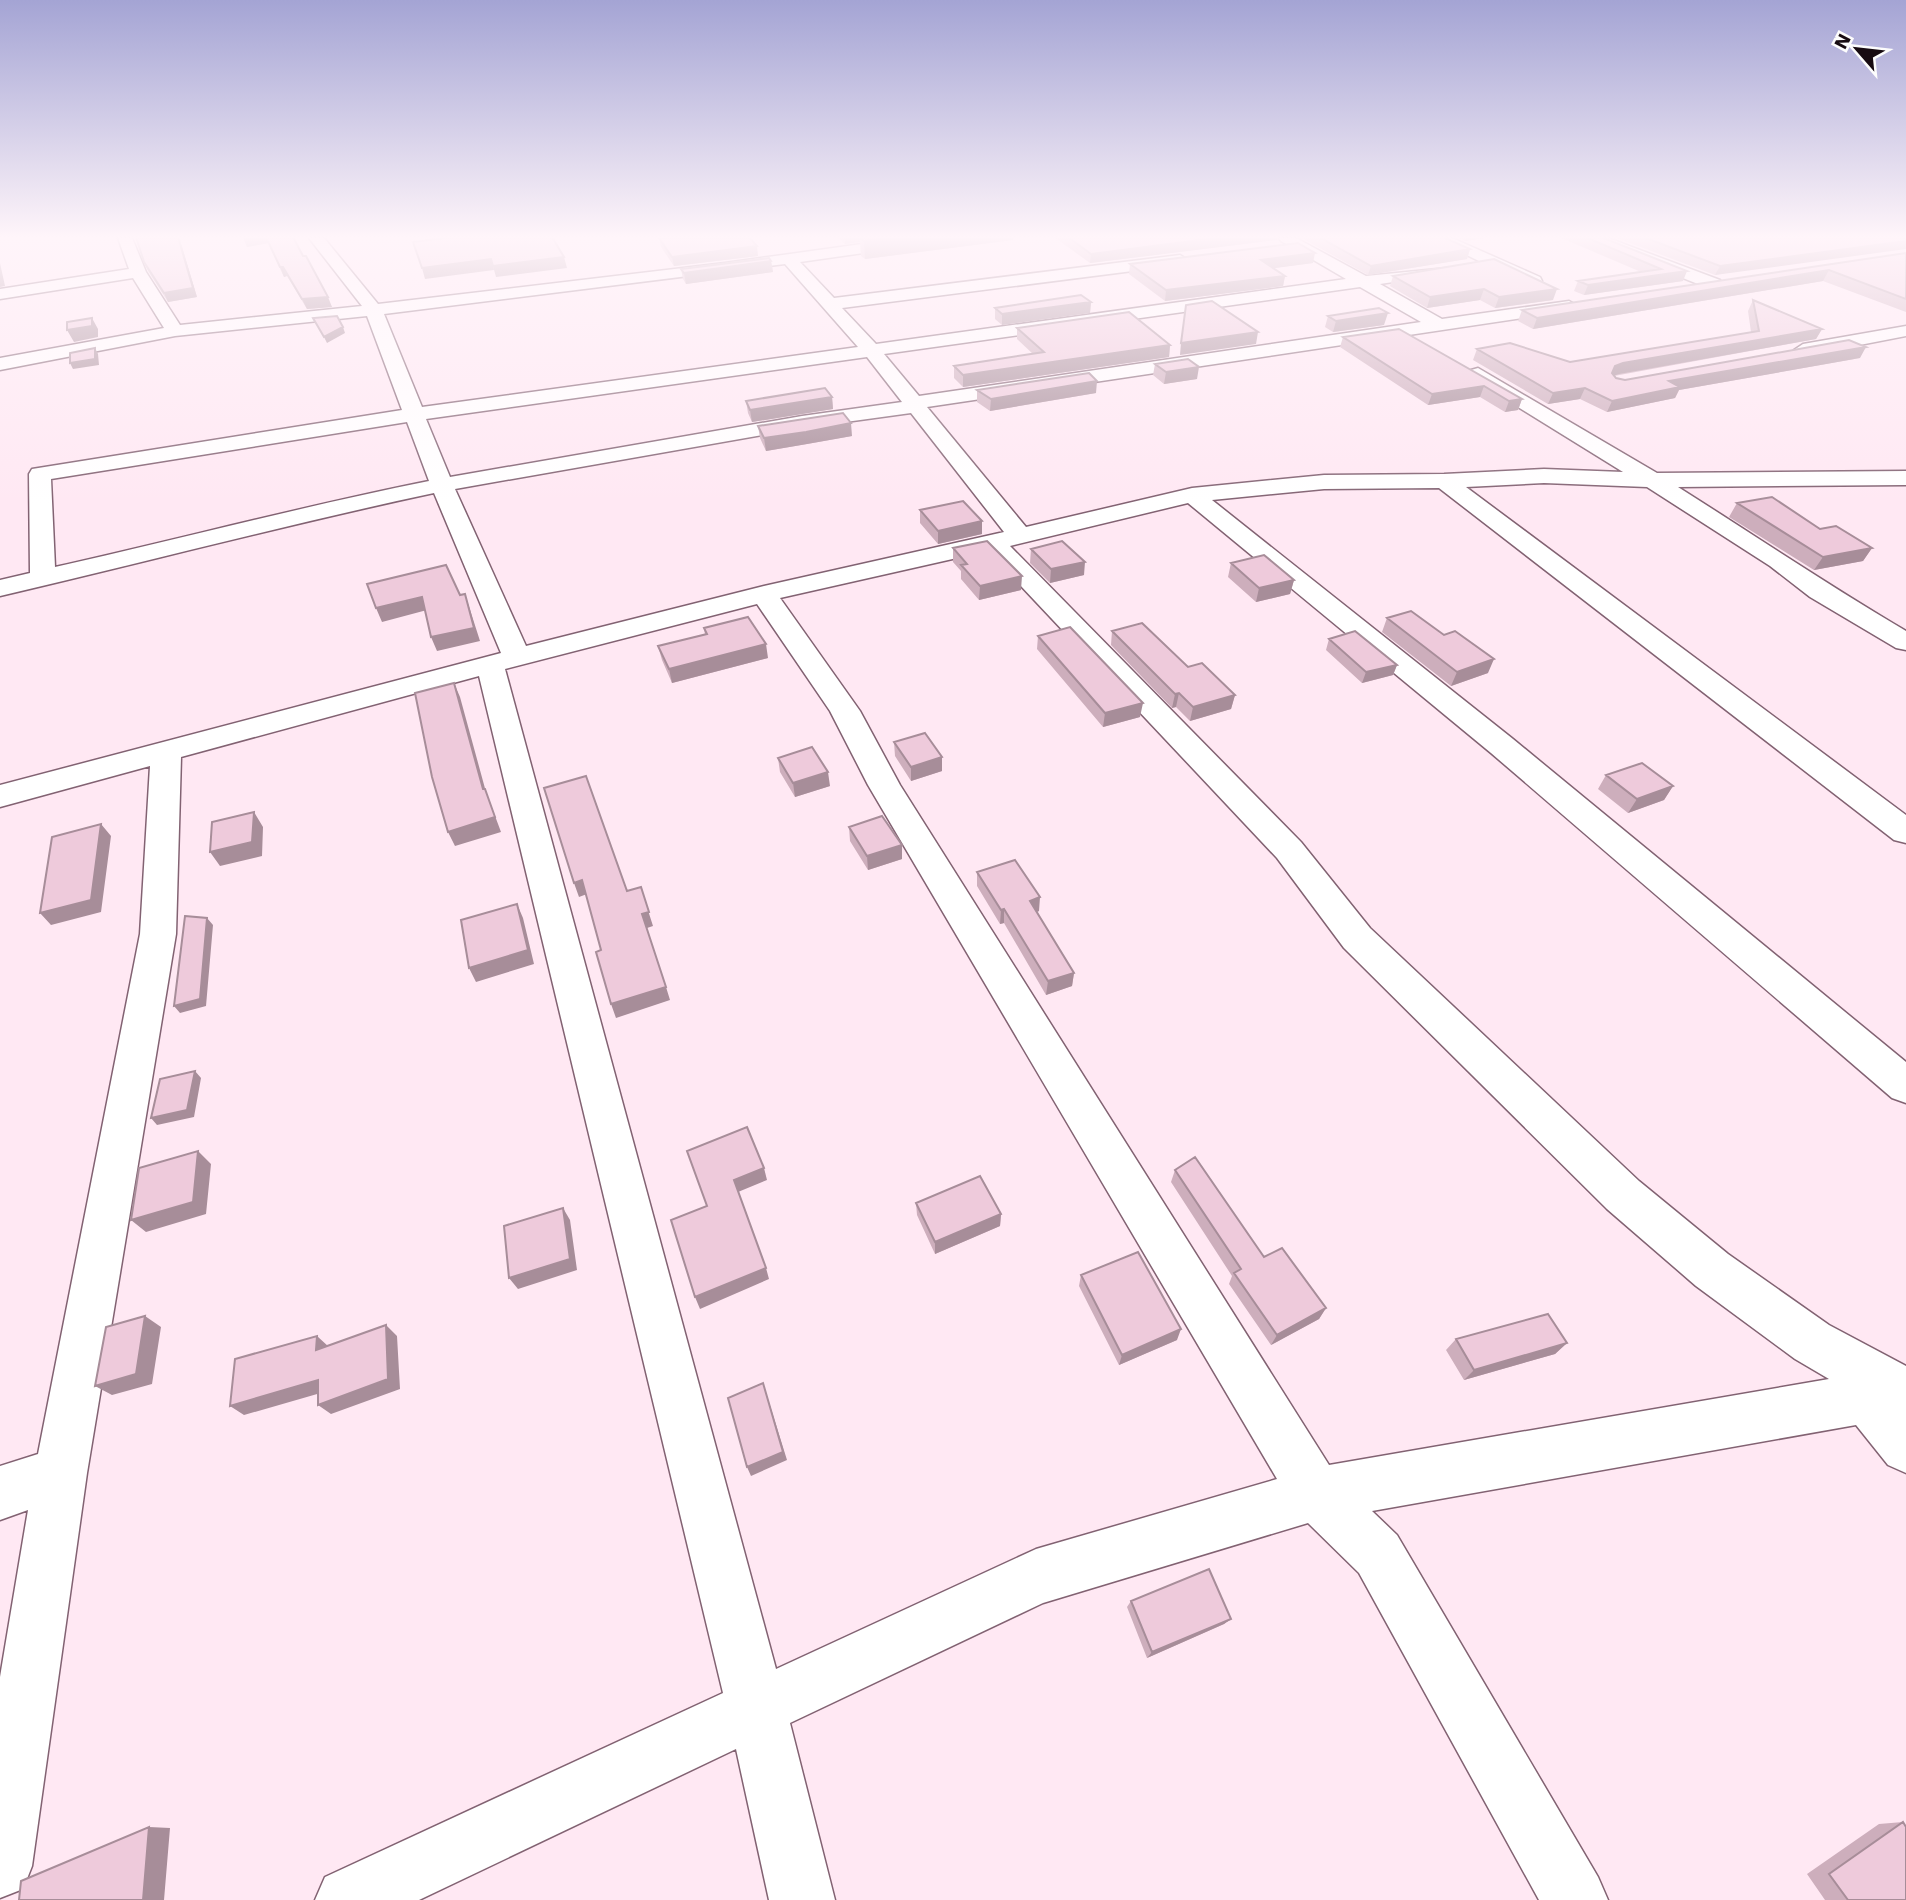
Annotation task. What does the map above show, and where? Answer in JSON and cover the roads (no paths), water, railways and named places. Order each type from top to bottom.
[{"type":"street","points":[[172,327],[175,331]]},
{"type":"street","points":[[0,364],[175,331],[224,327]]},
{"type":"street","points":[[380,327],[442,485],[503,660],[802,1900]]},
{"type":"street","points":[[850,327],[914,405],[1007,539],[1289,850],[1357,938],[1623,1195],[1712,1270],[1812,1342],[1891,1394],[1906,1447]]},
{"type":"street","points":[[43,577],[40,474],[415,414],[1043,327]]},
{"type":"street","points":[[0,588],[241,532],[316,511],[442,485],[802,422],[1428,327]]},
{"type":"street","points":[[1401,331],[1436,351]]},
{"type":"street","points":[[1783,354],[1906,331]]},
{"type":"street","points":[[1459,363],[1652,480],[1779,561],[1819,592],[1906,642]]},
{"type":"street","points":[[0,796],[503,660],[764,594],[1192,495],[1324,482],[1444,481],[1544,476],[1652,480],[1906,478]]},
{"type":"street","points":[[1444,481],[1902,825]]},
{"type":"street","points":[[1192,495],[1502,746],[1906,1086]]},
{"type":"street","points":[[764,594],[845,711],[884,785],[1316,1494],[1378,1554],[1575,1900]]},
{"type":"street","points":[[0,1866],[61,1473],[158,934],[166,753]]},
{"type":"street","points":[[348,1900],[1036,1577],[1316,1494],[1891,1394]]},
{"type":"street","points":[[0,1493],[61,1473]]}]
